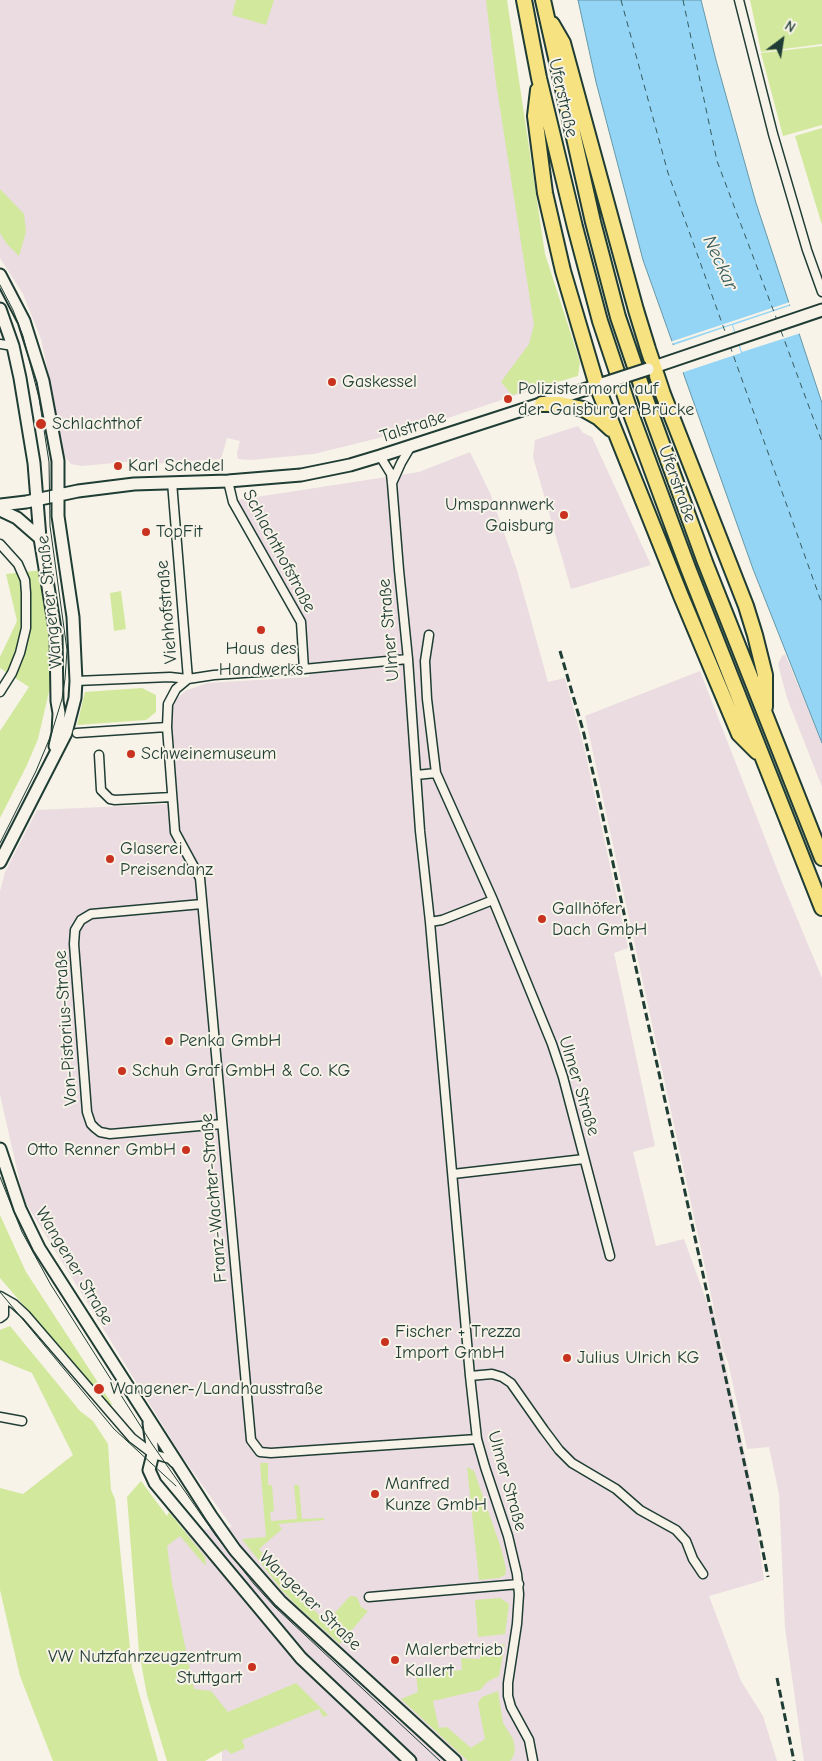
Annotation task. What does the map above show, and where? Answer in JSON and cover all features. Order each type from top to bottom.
[{"type":"highway","name":"Uferstraße","points":[[524,0],[539,78],[600,321],[631,414],[688,568],[822,908]]},
{"type":"highway","name":"Uferstraße","points":[[544,6],[593,222],[618,317],[702,553],[822,858]]},
{"type":"highway","points":[[544,6],[563,43],[636,310],[655,367],[753,628],[765,675],[766,717]]},
{"type":"highway","points":[[539,78],[535,116],[545,193],[563,271],[616,434],[684,605],[739,734],[761,756]]},
{"type":"highway","points":[[542,404],[560,404],[583,409],[604,421],[616,434]]},
{"type":"street","points":[[739,0],[772,134],[807,250],[822,292]]},
{"type":"street","name":"Wangener Straße","points":[[0,275],[24,321],[38,363],[58,461],[59,526],[73,617],[76,680],[66,734],[0,862]]},
{"type":"street","name":"Wangener Straße","points":[[0,309],[13,346],[34,463],[40,538],[56,635],[58,733],[52,760]]},
{"type":"street","name":"Talstraße","points":[[0,505],[128,485],[301,475],[350,465],[601,385],[822,310]]},
{"type":"street","points":[[0,344],[13,346]]},
{"type":"street","name":"Ulmer Straße","points":[[392,483],[411,446]]},
{"type":"street","name":"Ulmer Straße","points":[[380,456],[391,474],[392,483],[408,659],[420,831],[477,1439],[484,1467],[508,1536],[519,1584],[517,1624],[508,1683],[508,1696],[511,1707],[529,1740],[533,1761]]},
{"type":"street","name":"Schlachthofstraße","points":[[228,480],[233,502],[301,622],[304,669]]},
{"type":"street","name":"Viehhofstraße","points":[[172,482],[188,679]]},
{"type":"street","points":[[0,510],[17,518],[40,538]]},
{"type":"street","points":[[0,544],[18,564],[25,580],[26,593],[26,628],[20,653],[12,673],[0,692]]},
{"type":"street","name":"Ulmer Straße","points":[[429,635],[424,661],[436,773],[492,900],[554,1052],[563,1077],[584,1159],[453,1174]]},
{"type":"street","points":[[76,680],[170,677],[188,679],[214,675],[408,659]]},
{"type":"street","points":[[78,733],[167,727],[168,704],[176,690],[188,679]]},
{"type":"street","name":"Franz-Wachter-Straße","points":[[167,727],[175,832],[200,878],[251,1440],[260,1452],[271,1453],[477,1439]]},
{"type":"street","points":[[99,755],[101,790],[110,799],[172,797]]},
{"type":"street","points":[[416,775],[436,773]]},
{"type":"street","points":[[430,922],[442,920],[492,900]]},
{"type":"street","name":"Von-Pistorius-Straße","points":[[202,904],[91,914],[81,920],[75,930],[74,944],[87,1112],[91,1124],[95,1128],[100,1132],[110,1134],[222,1124]]},
{"type":"street","name":"Wangener Straße","points":[[0,1149],[20,1210],[39,1248],[235,1550],[280,1601],[455,1761]]},
{"type":"street","points":[[584,1159],[610,1256]]},
{"type":"street","points":[[0,1318],[4,1315],[4,1305],[1,1297]]},
{"type":"street","points":[[1,1297],[14,1304],[26,1314],[132,1438],[153,1454],[170,1459],[183,1472]]},
{"type":"street","points":[[470,1376],[492,1374],[502,1377],[511,1383],[544,1430],[572,1463],[616,1489],[640,1510],[676,1530],[686,1541],[693,1559],[702,1574]]},
{"type":"street","points":[[0,1417],[22,1421]]},
{"type":"street","name":"Wangener Straße","points":[[148,1418],[153,1454],[150,1470],[155,1483],[302,1658],[410,1761]]},
{"type":"street","points":[[369,1597],[519,1584]]},
{"type":"shaded area","points":[[0,0],[505,0],[544,257],[576,375],[415,429],[314,454],[251,460],[238,459],[237,453],[240,441],[227,438],[221,459],[152,464],[136,461],[82,466],[71,464],[60,446],[56,411],[41,339],[23,294],[0,258]]},
{"type":"shaded area","points":[[578,426],[583,433],[592,437],[651,565],[571,589],[533,457],[535,440]]},
{"type":"shaded area","points":[[470,452],[490,493],[517,570],[548,682],[565,678],[584,747],[628,948],[614,953],[655,1146],[633,1152],[656,1246],[684,1239],[709,1308],[713,1307],[750,1479],[764,1580],[709,1596],[741,1681],[763,1716],[777,1761],[222,1761],[222,1749],[189,1703],[164,1577],[159,1534],[232,1527],[181,1455],[24,1200],[0,1095],[0,891],[5,872],[37,810],[169,804],[162,713],[185,691],[207,683],[309,677],[305,618],[237,500],[419,472]]},
{"type":"shaded area","points":[[785,654],[822,743],[822,787],[787,698],[778,664]]},
{"type":"shaded area","points":[[700,671],[782,882],[822,978],[822,1761],[804,1761],[785,1628],[779,1494],[769,1447],[747,1449],[728,1362],[723,1350],[585,716]]},
{"type":"green space","points":[[236,0],[274,0],[266,25],[232,15]]},
{"type":"green space","points":[[486,0],[507,0],[545,254],[580,362],[578,376],[512,395],[501,382],[529,344],[534,325],[496,83]]},
{"type":"green space","points":[[750,0],[822,0],[822,44],[761,52]]},
{"type":"green space","points":[[822,46],[822,125],[783,136],[761,53]]},
{"type":"green space","points":[[822,128],[822,225],[795,136]]},
{"type":"green space","points":[[0,189],[24,214],[26,232],[19,256],[6,243],[0,233]]},
{"type":"green space","points":[[43,570],[54,670],[38,739],[0,818],[0,731],[29,687],[0,668],[0,657],[17,621],[6,574]]},
{"type":"green space","points":[[121,591],[126,629],[114,631],[110,593]]},
{"type":"green space","points":[[142,688],[156,695],[156,712],[146,720],[77,725],[85,692]]},
{"type":"green space","points":[[0,1215],[26,1272],[112,1404],[110,1406],[0,1278]]},
{"type":"green space","points":[[10,1326],[80,1411],[93,1421],[108,1444],[111,1490],[115,1499],[132,1668],[158,1761],[53,1761],[20,1676],[0,1590],[0,1488],[23,1494],[73,1455],[32,1373],[0,1360],[0,1330]]},
{"type":"green space","points":[[260,1463],[268,1463],[268,1485],[272,1485],[274,1511],[270,1512],[271,1521],[297,1519],[294,1485],[299,1485],[302,1519],[324,1518],[324,1520],[278,1524],[282,1529],[259,1549],[326,1623],[350,1596],[357,1597],[361,1607],[368,1611],[340,1644],[297,1606],[281,1589],[242,1539],[266,1537]]},
{"type":"green space","points":[[467,1467],[474,1471],[501,1548],[506,1569],[505,1575],[499,1578],[479,1580]]},
{"type":"green space","points":[[141,1481],[167,1516],[169,1512],[205,1557],[206,1565],[180,1536],[167,1546],[172,1583],[194,1689],[211,1691],[228,1712],[296,1683],[328,1715],[323,1717],[319,1709],[242,1740],[245,1748],[231,1754],[226,1749],[205,1761],[167,1761],[147,1695],[139,1652],[127,1497]]},
{"type":"green space","points":[[500,1598],[509,1604],[505,1634],[478,1637],[475,1600]]},
{"type":"green space","points":[[505,1644],[499,1676],[487,1682],[480,1690],[433,1701],[439,1728],[447,1727],[471,1748],[485,1739],[478,1703],[482,1697],[498,1691],[503,1723],[513,1739],[515,1750],[513,1757],[510,1761],[468,1761],[401,1699],[418,1692],[416,1674],[462,1670],[461,1658],[480,1659],[480,1647]]},
{"type":"water","name":"Neckar","points":[[578,0],[701,0],[756,203],[822,403],[822,743],[753,569],[643,260],[596,82]]},
{"type":"pier","points":[[790,302],[791,304],[671,344],[670,342]]},
{"type":"pier","points":[[792,305],[801,333],[742,352],[733,325]]},
{"type":"pier","points":[[732,325],[741,353],[681,373],[671,346]]},
{"type":"ferry route","points":[[621,0],[668,173],[727,337]]},
{"type":"ferry route","points":[[683,0],[717,161],[777,320]]},
{"type":"ferry route","points":[[781,331],[822,442]]},
{"type":"ferry route","points":[[730,346],[822,604]]},
{"type":"tram line","points":[[0,285],[13,310],[23,336],[39,398],[49,462],[50,526],[67,650],[62,699],[51,735],[36,771],[0,843]]},
{"type":"tram line","points":[[0,1177],[22,1232],[51,1285],[152,1444],[216,1536],[275,1607],[440,1761]]},
{"type":"tram line","points":[[0,1292],[114,1429],[176,1486]]},
{"type":"railway","points":[[560,651],[583,730],[597,790],[768,1577]]},
{"type":"railway","points":[[777,1678],[794,1761]]},
{"type":"place","name":"Gaskessel","points":[[332,382]]},
{"type":"place","name":"Polizistenmord auf der Gaisburger Brücke","points":[[508,399]]},
{"type":"place","name":"Schlachthof","points":[[41,424]]},
{"type":"place","name":"Karl Schedel","points":[[118,466]]},
{"type":"place","name":"Umspannwerk Gaisburg","points":[[564,515]]},
{"type":"place","name":"TopFit","points":[[146,532]]},
{"type":"place","name":"Haus des Handwerks","points":[[261,630]]},
{"type":"place","name":"Schweinemuseum","points":[[131,754]]},
{"type":"place","name":"Glaserei Preisendanz","points":[[110,859]]},
{"type":"place","name":"Gallhöfer Dach GmbH","points":[[542,919]]},
{"type":"place","name":"Penka GmbH","points":[[169,1041]]},
{"type":"place","name":"Schuh Graf GmbH & Co. KG","points":[[122,1071]]},
{"type":"place","name":"Otto Renner GmbH","points":[[186,1150]]},
{"type":"place","name":"Fischer + Trezza Import GmbH","points":[[385,1342]]},
{"type":"place","name":"Julius Ulrich KG","points":[[567,1358]]},
{"type":"place","name":"Wangener-/Landhausstraße","points":[[99,1389]]},
{"type":"place","name":"Manfred Kunze GmbH","points":[[375,1494]]},
{"type":"place","name":"Malerbetrieb Kallert","points":[[395,1660]]},
{"type":"place","name":"VW Nutzfahrzeugzentrum Stuttgart","points":[[252,1667]]}]
